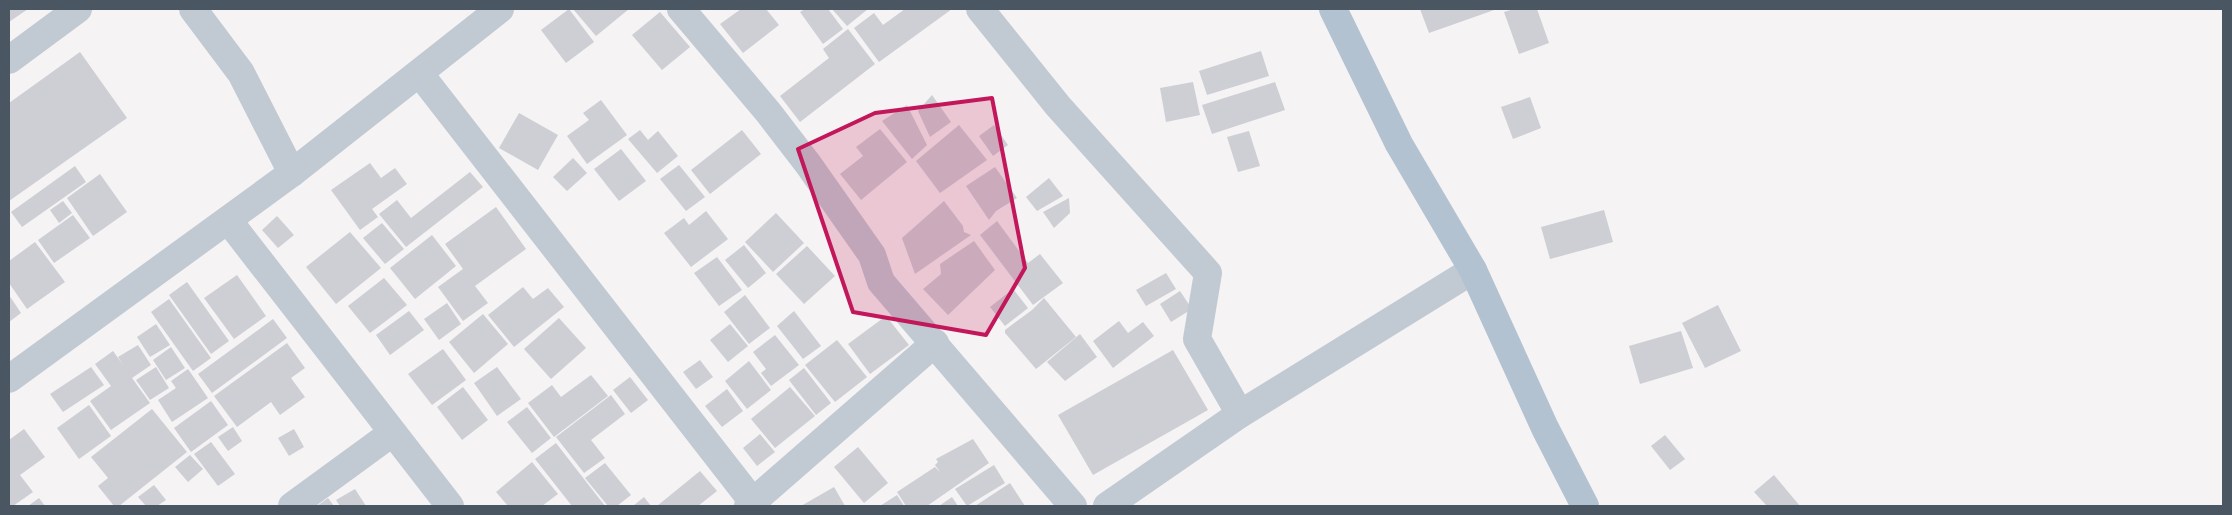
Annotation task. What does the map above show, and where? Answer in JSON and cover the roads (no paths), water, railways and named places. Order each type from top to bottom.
[{"type":"main road","points":[[1333,9],[1399,144],[1473,270],[1545,428],[1584,506]]},
{"type":"street","points":[[9,60],[78,9]]},
{"type":"street","points":[[192,9],[241,73],[292,173]]},
{"type":"street","points":[[9,379],[292,173],[420,74],[500,9]]},
{"type":"street","points":[[681,9],[768,112],[808,164],[872,254],[881,282],[1073,506]]},
{"type":"street","points":[[980,9],[1058,106],[1208,273],[1197,339],[1240,414]]},
{"type":"street","points":[[420,74],[751,504],[935,343]]},
{"type":"street","points":[[228,220],[450,506]]},
{"type":"street","points":[[1107,506],[1240,414],[1473,270]]},
{"type":"street","points":[[292,506],[392,433]]}]
